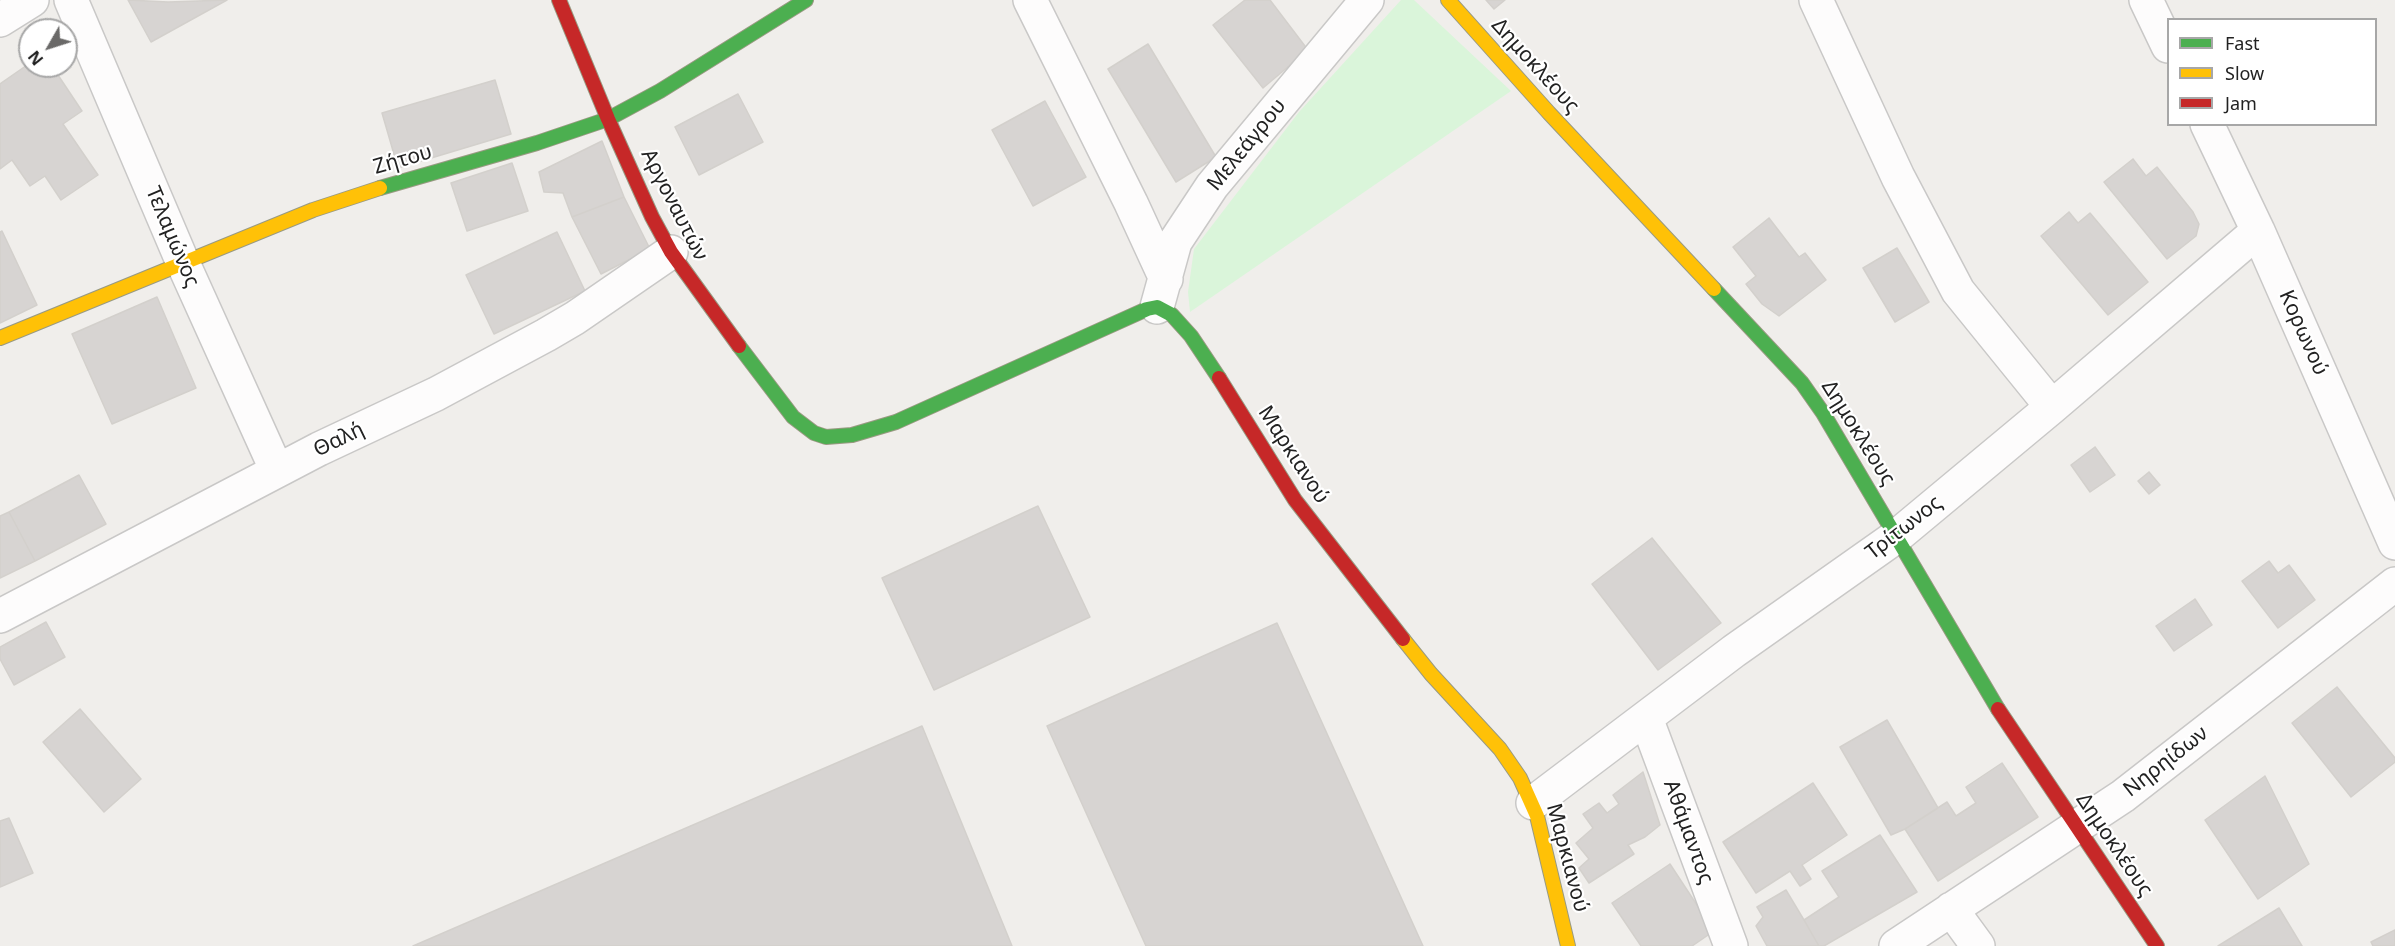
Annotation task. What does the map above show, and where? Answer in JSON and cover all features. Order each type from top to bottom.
[{"type":"street","points":[[0,20],[32,0]]},
{"type":"street","name":"Τελαμώνος","points":[[71,0],[183,263],[277,471]]},
{"type":"street","name":"Αργοναυτών","points":[[559,0],[608,119],[652,217],[671,252],[777,397],[793,417],[814,433],[826,437],[852,435],[896,422],[1146,309],[1161,293]]},
{"type":"street","name":"Ζήτου","points":[[0,338],[313,210],[389,185],[537,144],[608,119],[660,91],[806,0]]},
{"type":"street","points":[[1030,0],[1131,203],[1161,293]]},
{"type":"street","name":"Μελεάγρου","points":[[1161,293],[1175,242],[1212,186],[1367,0]]},
{"type":"street","name":"Δημοκλέους","points":[[1448,0],[1549,113],[1802,383],[1823,413],[1897,536],[1992,700],[2157,946]]},
{"type":"street","points":[[1816,0],[1898,177],[1958,291],[2052,407]]},
{"type":"street","points":[[2146,0],[2167,42]]},
{"type":"street","name":"Κορωνού","points":[[2208,126],[2258,231],[2395,543]]},
{"type":"street","name":"Τρίτωνος","points":[[1533,803],[1751,638],[1897,536],[2258,231]]},
{"type":"street","name":"Θαλή","points":[[0,616],[277,471],[436,394],[546,335],[671,252]]},
{"type":"street","name":"Μαρκιανού","points":[[1161,293],[1172,315],[1191,336],[1295,500],[1431,674],[1500,749],[1520,778],[1533,803],[1568,946]]},
{"type":"street","name":"Νηρηίδων","points":[[1896,946],[2123,796],[2395,584]]},
{"type":"street","name":"Αθάμαντος","points":[[1646,718],[1731,946]]},
{"type":"street","points":[[1951,909],[1978,946]]},
{"type":"green space","points":[[1401,0],[1414,0],[1511,91],[1190,312],[1188,292],[1194,249],[1299,112]]},
{"type":"building","points":[[128,0],[168,2],[227,0],[151,42]]},
{"type":"building","points":[[1245,0],[1270,0],[1308,50],[1263,88],[1213,25]]},
{"type":"building","points":[[1486,0],[1505,0],[1494,9]]},
{"type":"building","points":[[1148,44],[1216,157],[1176,182],[1108,69]]},
{"type":"building","points":[[18,71],[18,78],[60,78],[82,111],[63,124],[98,175],[61,200],[45,176],[30,186],[12,160],[0,169],[0,84]]},
{"type":"building","points":[[495,80],[511,134],[398,168],[382,113]]},
{"type":"building","points":[[738,94],[763,142],[699,175],[675,127]]},
{"type":"building","points":[[1045,101],[1086,177],[1033,206],[992,130]]},
{"type":"building","points":[[602,141],[624,197],[572,217],[563,193],[544,192],[539,172]]},
{"type":"building","points":[[2133,159],[2146,176],[2157,167],[2193,212],[2199,224],[2196,236],[2167,259],[2104,182]]},
{"type":"building","points":[[512,163],[528,211],[467,231],[451,183]]},
{"type":"building","points":[[624,197],[650,249],[601,274],[572,217]]},
{"type":"building","points":[[2069,212],[2078,223],[2090,213],[2148,282],[2108,315],[2041,236]]},
{"type":"building","points":[[1769,218],[1799,257],[1805,253],[1826,280],[1779,316],[1762,304],[1746,284],[1756,276],[1733,247]]},
{"type":"building","points":[[2,231],[37,305],[0,323],[0,232]]},
{"type":"building","points":[[557,232],[585,291],[494,334],[466,275]]},
{"type":"building","points":[[1897,248],[1929,302],[1895,322],[1863,268]]},
{"type":"building","points":[[157,297],[196,388],[112,424],[72,334]]},
{"type":"building","points":[[2095,447],[2115,475],[2090,492],[2071,465]]},
{"type":"building","points":[[2149,472],[2160,485],[2149,494],[2138,481]]},
{"type":"building","points":[[79,475],[106,524],[35,561],[9,512]]},
{"type":"building","points":[[1038,506],[1090,617],[934,690],[882,578]]},
{"type":"building","points":[[9,512],[35,561],[0,578],[0,516]]},
{"type":"building","points":[[1652,538],[1721,623],[1658,670],[1592,584]]},
{"type":"building","points":[[2269,561],[2278,573],[2289,565],[2315,600],[2278,628],[2242,581]]},
{"type":"building","points":[[2195,599],[2212,625],[2174,651],[2156,626]]},
{"type":"building","points":[[46,622],[65,657],[14,685],[0,659],[0,647]]},
{"type":"building","points":[[1277,623],[1423,946],[1146,946],[1047,726]]},
{"type":"building","points":[[2337,687],[2395,758],[2395,762],[2351,797],[2292,723]]},
{"type":"building","points":[[80,709],[141,779],[104,812],[43,742]]},
{"type":"building","points":[[1887,720],[1938,808],[1891,835],[1840,747]]},
{"type":"building","points":[[922,726],[1012,946],[413,946]]},
{"type":"building","points":[[2002,763],[2038,817],[1938,881],[1905,829],[1947,802],[1956,816],[1976,803],[1966,787]]},
{"type":"building","points":[[1643,772],[1660,825],[1645,837],[1628,845],[1634,854],[1589,883],[1579,868],[1589,859],[1576,843],[1593,828],[1583,814],[1599,803],[1607,813],[1619,804],[1613,795]]},
{"type":"building","points":[[2265,776],[2309,864],[2258,899],[2205,820]]},
{"type":"building","points":[[1813,783],[1847,835],[1802,865],[1811,879],[1800,886],[1790,871],[1756,893],[1723,842]]},
{"type":"building","points":[[9,818],[33,873],[0,887],[0,821]]},
{"type":"building","points":[[1880,835],[1917,892],[1824,946],[1819,946],[1804,920],[1839,897],[1822,871]]},
{"type":"building","points":[[1670,864],[1714,931],[1692,946],[1641,946],[1612,903]]},
{"type":"building","points":[[1786,890],[1819,946],[1767,946],[1756,926],[1763,917],[1757,907]]},
{"type":"building","points":[[2279,908],[2302,946],[2218,946]]},
{"type":"building","points":[[2395,930],[2395,946],[2373,946],[2371,942]]},
{"type":"traffic: fast","points":[[380,188],[537,143],[608,119],[660,91],[806,0]]},
{"type":"traffic: fast","points":[[1714,289],[1802,383],[1823,413],[1998,709]]},
{"type":"traffic: fast","points":[[739,346],[793,417],[814,433],[826,437],[852,435],[896,422],[1147,309],[1157,307],[1172,315],[1191,336],[1219,378]]},
{"type":"traffic: slow","points":[[1448,0],[1549,113],[1714,289]]},
{"type":"traffic: slow","points":[[0,338],[313,210],[380,188]]},
{"type":"traffic: slow","points":[[1403,639],[1431,674],[1500,749],[1520,778],[1537,816],[1568,946]]},
{"type":"traffic: jam","points":[[559,0],[608,119],[652,217],[671,252],[739,346]]},
{"type":"traffic: jam","points":[[1219,378],[1295,500],[1403,639]]},
{"type":"traffic: jam","points":[[1998,709],[2157,946]]}]
